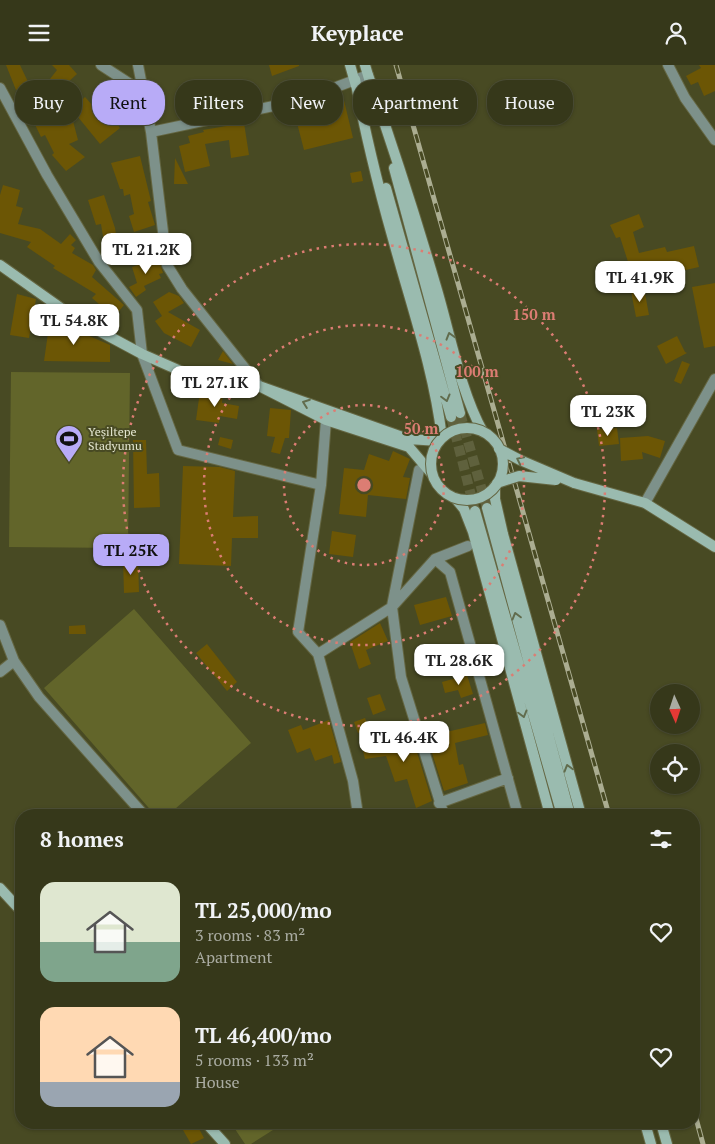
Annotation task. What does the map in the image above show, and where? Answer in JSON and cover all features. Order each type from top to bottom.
[{"type":"main road","points":[[350,65],[455,415],[367,70]]},
{"type":"main road","points":[[367,70],[407,185],[475,419],[483,432],[492,439],[499,449],[502,460],[502,472],[496,485],[494,499],[580,809]]},
{"type":"main road","points":[[354,79],[392,236],[426,352],[438,407],[441,439]]},
{"type":"main road","points":[[0,266],[75,318],[142,354],[192,376],[259,386],[409,447],[432,474],[441,489],[455,498],[464,509],[473,532],[548,809]]},
{"type":"main road","points":[[259,386],[326,420],[351,423],[408,439],[441,439]]},
{"type":"main road","points":[[432,474],[431,462],[433,451],[441,439],[459,429],[483,432]]},
{"type":"main road","points":[[499,449],[574,483],[645,503],[715,547]]},
{"type":"main road","points":[[455,498],[467,500],[478,498],[496,485],[519,476],[574,483]]},
{"type":"main road","points":[[487,508],[568,809]]},
{"type":"main road","points":[[475,511],[560,809]]},
{"type":"main road","points":[[0,888],[15,904]]},
{"type":"main road","points":[[211,1129],[225,1144]]},
{"type":"main road","points":[[647,1129],[652,1144]]},
{"type":"main road","points":[[663,1129],[667,1144]]},
{"type":"street","points":[[101,65],[124,80]]},
{"type":"street","points":[[668,65],[685,98],[715,140]]},
{"type":"street","points":[[151,132],[302,100],[354,79],[367,70]]},
{"type":"street","points":[[0,88],[47,175],[99,262],[137,309],[142,354],[178,450],[321,485]]},
{"type":"street","points":[[150,125],[167,265],[182,289],[259,386]]},
{"type":"street","points":[[645,503],[715,379]]},
{"type":"street","points":[[326,420],[321,485],[298,632],[318,654],[353,781],[356,809]]},
{"type":"street","points":[[419,470],[392,607],[401,677],[442,809]]},
{"type":"street","points":[[318,654],[392,607],[435,559],[468,546]]},
{"type":"street","points":[[435,559],[450,572],[516,809]]},
{"type":"street","points":[[0,625],[14,661],[39,697],[139,809]]},
{"type":"street","points":[[0,672],[14,661]]},
{"type":"street","points":[[439,803],[508,778]]},
{"type":"green space","points":[[11,372],[130,373],[128,548],[9,547]]},
{"type":"green space","points":[[134,609],[251,743],[175,809],[150,809],[44,688]]},
{"type":"green space","points":[[235,1129],[275,1129],[251,1144],[245,1144]]},
{"type":"building","points":[[6,65],[20,65],[27,80],[15,80],[15,88]]},
{"type":"building","points":[[52,65],[69,65],[77,74],[70,80],[51,80],[57,70]]},
{"type":"building","points":[[269,65],[299,65],[299,66],[272,76]]},
{"type":"building","points":[[699,65],[715,65],[715,91],[704,96],[698,82],[691,85],[686,76],[701,68]]},
{"type":"building","points":[[343,96],[353,138],[304,150],[298,125],[343,125]]},
{"type":"building","points":[[85,97],[92,105],[92,125],[118,125],[120,128],[100,144],[82,122],[82,100]]},
{"type":"building","points":[[35,125],[74,125],[78,140],[69,144],[85,157],[66,171],[52,155],[54,153],[45,135],[41,137]]},
{"type":"building","points":[[244,125],[249,155],[231,158],[229,140],[205,144],[210,166],[185,172],[179,146],[190,143],[188,136],[204,132],[203,130]]},
{"type":"building","points":[[140,156],[151,201],[148,202],[155,225],[134,232],[129,216],[134,214],[130,194],[124,196],[123,189],[120,189],[111,163]]},
{"type":"building","points":[[175,158],[188,184],[174,184]]},
{"type":"building","points":[[361,171],[363,181],[352,183],[350,173]]},
{"type":"building","points":[[3,185],[20,190],[16,206],[23,208],[18,224],[40,229],[61,244],[70,234],[76,240],[71,245],[75,248],[72,253],[93,265],[96,270],[92,277],[124,305],[114,317],[92,298],[96,294],[53,268],[55,266],[27,247],[31,242],[0,233],[0,195]]},
{"type":"building","points":[[104,195],[115,228],[118,246],[130,244],[133,262],[110,265],[107,261],[101,224],[96,225],[88,200]]},
{"type":"building","points":[[639,214],[644,227],[633,232],[639,253],[665,247],[667,252],[694,246],[699,267],[672,273],[673,277],[654,282],[650,265],[643,266],[643,264],[630,268],[620,237],[616,238],[610,225]]},
{"type":"building","points":[[158,258],[163,273],[159,274],[161,278],[144,286],[146,290],[136,297],[129,287],[137,283],[132,267]]},
{"type":"building","points":[[715,283],[715,346],[704,348],[692,287]]},
{"type":"building","points":[[644,288],[649,315],[636,317],[631,291]]},
{"type":"building","points":[[169,292],[179,296],[184,303],[168,312],[200,330],[191,347],[164,333],[155,321],[162,316],[153,302]]},
{"type":"building","points":[[17,294],[36,299],[29,338],[10,335]]},
{"type":"building","points":[[50,319],[110,345],[110,362],[44,361]]},
{"type":"building","points":[[677,336],[687,353],[666,364],[657,346]]},
{"type":"building","points":[[223,351],[233,364],[218,360]]},
{"type":"building","points":[[682,361],[690,364],[681,384],[674,381]]},
{"type":"building","points":[[200,391],[223,394],[222,403],[239,406],[237,419],[220,416],[219,423],[196,420]]},
{"type":"building","points":[[270,408],[291,410],[289,438],[285,438],[280,454],[271,452],[275,437],[267,436]]},
{"type":"building","points":[[617,428],[619,444],[599,446],[597,429]]},
{"type":"building","points":[[648,436],[665,441],[660,458],[642,452],[643,459],[621,461],[620,438]]},
{"type":"building","points":[[220,437],[233,440],[231,449],[218,445]]},
{"type":"building","points":[[133,440],[146,440],[147,474],[159,473],[160,507],[134,508]]},
{"type":"building","points":[[393,451],[410,459],[403,477],[410,478],[406,499],[368,495],[366,517],[339,514],[344,468],[364,470],[369,454],[389,461]]},
{"type":"building","points":[[183,466],[220,467],[235,471],[233,517],[258,516],[258,538],[232,538],[231,566],[179,564]]},
{"type":"building","points":[[332,531],[356,535],[353,557],[329,554]]},
{"type":"building","points":[[123,559],[138,559],[139,592],[124,593]]},
{"type":"building","points":[[446,597],[452,616],[420,625],[414,605]]},
{"type":"building","points":[[380,623],[388,641],[366,650],[371,664],[359,669],[350,642]]},
{"type":"building","points":[[85,625],[86,634],[69,634],[69,626]]},
{"type":"building","points":[[207,644],[237,682],[227,691],[196,653]]},
{"type":"building","points":[[467,675],[473,694],[461,698],[458,690],[445,693],[442,682]]},
{"type":"building","points":[[380,694],[386,710],[373,715],[367,698]]},
{"type":"building","points":[[365,718],[369,728],[358,733],[354,722]]},
{"type":"building","points":[[329,720],[341,762],[334,764],[332,755],[315,761],[310,748],[297,753],[288,730],[301,725],[303,730]]},
{"type":"building","points":[[485,723],[488,735],[455,743],[459,765],[463,764],[468,783],[444,791],[425,731],[440,726],[442,733]]},
{"type":"building","points":[[409,726],[432,801],[416,808],[407,779],[395,782],[386,756],[365,759],[363,751],[384,748],[381,738]]},
{"type":"building","points":[[199,1129],[204,1138],[191,1144],[183,1130]]},
{"type":"tunnel","points":[[460,413],[487,508]]},
{"type":"tunnel","points":[[451,417],[475,511]]},
{"type":"railway","points":[[396,65],[607,809]]},
{"type":"railway","points":[[699,1129],[703,1144]]},
{"type":"place","name":"Yeşiltepe Stadyumu","points":[[69,463]]}]
